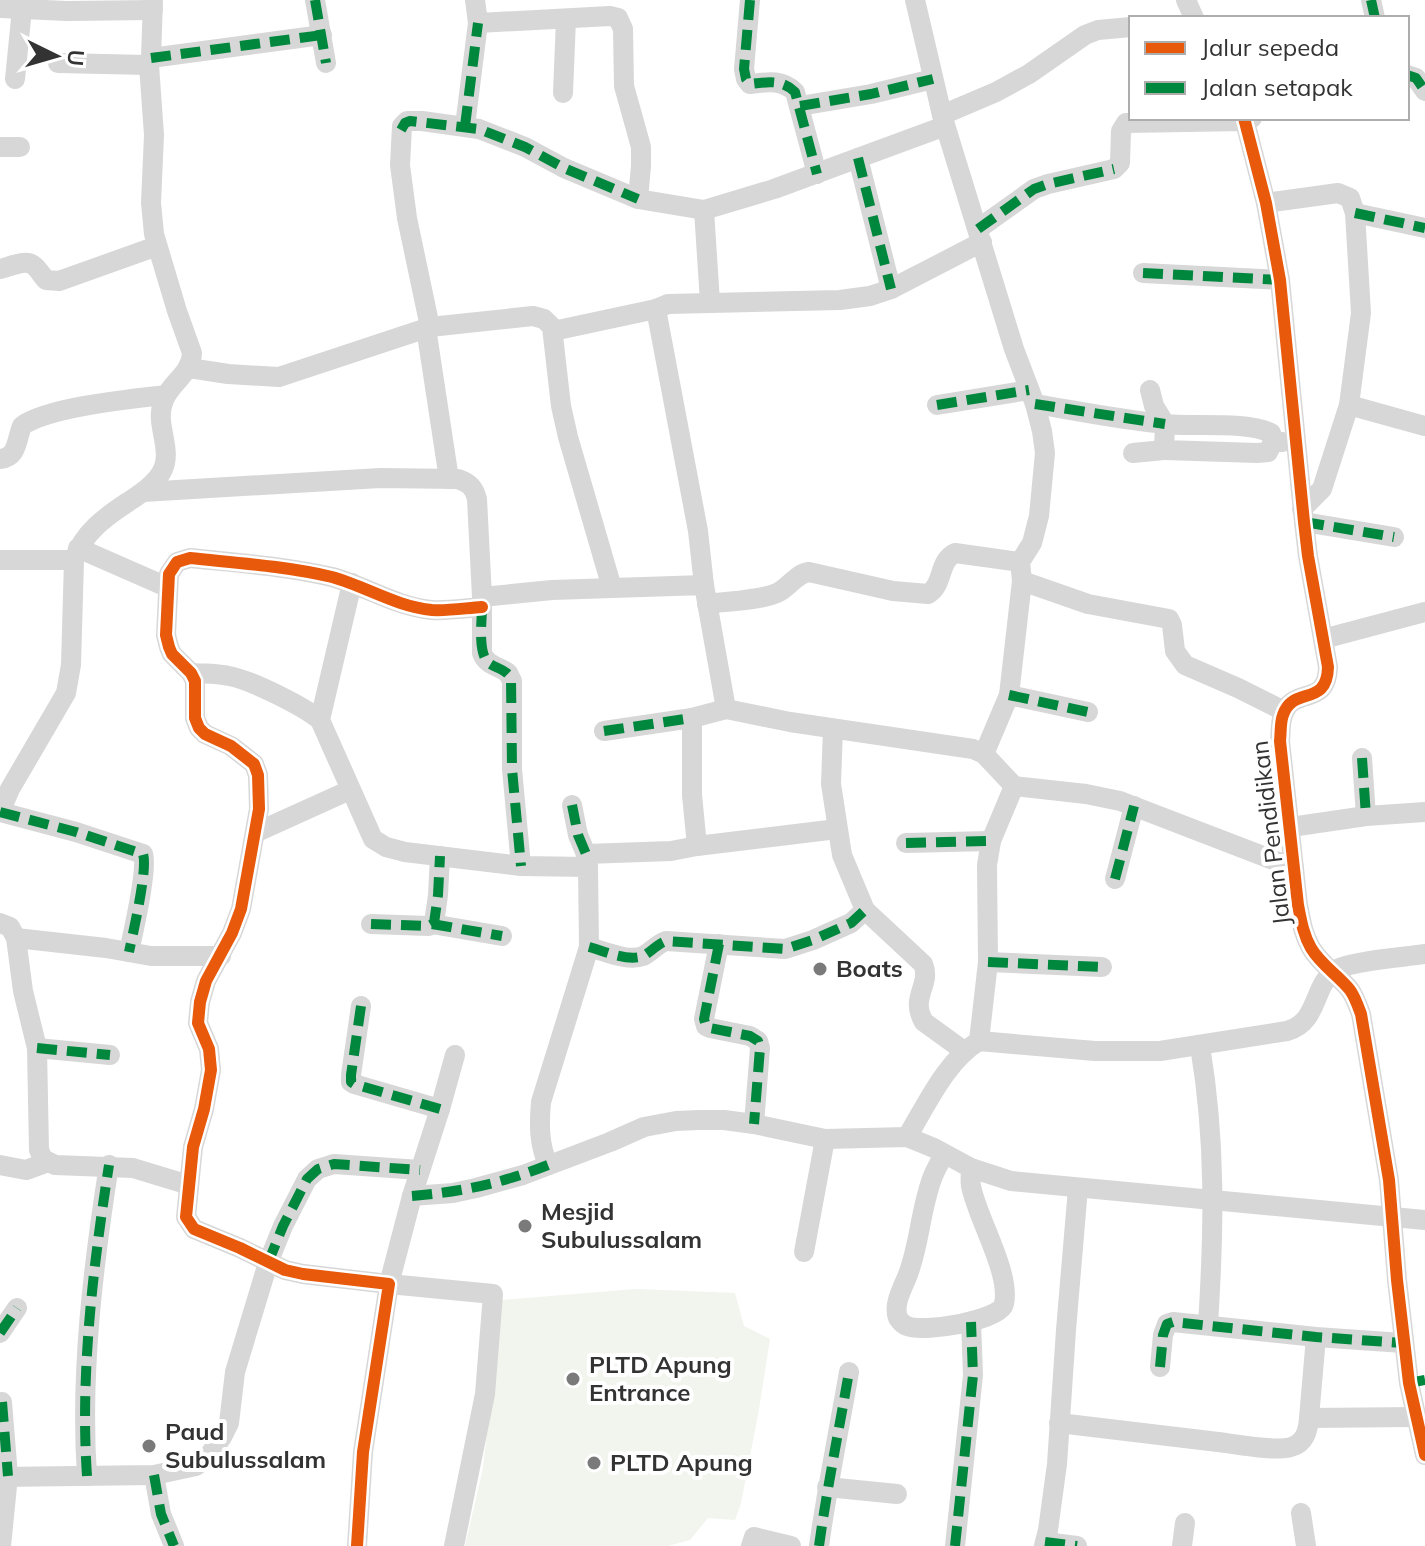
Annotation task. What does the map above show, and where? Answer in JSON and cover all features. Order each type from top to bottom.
[{"type":"street","points":[[315,0],[326,63]]},
{"type":"street","points":[[465,126],[478,23],[475,0]]},
{"type":"street","points":[[750,0],[744,69],[746,79],[750,84],[771,82],[787,85],[795,92],[817,174]]},
{"type":"street","points":[[915,0],[943,120],[1042,431],[1044,468],[1039,516],[1021,572],[1009,695],[984,754]]},
{"type":"street","points":[[0,8],[153,5],[150,61],[154,135],[151,211],[157,246],[192,353],[189,368],[166,395],[160,412],[166,447],[161,474],[143,492],[98,523],[76,554],[71,665],[66,693],[10,789],[0,812],[143,854],[144,873],[129,952]]},
{"type":"street","points":[[15,79],[22,9]]},
{"type":"street","points":[[478,23],[618,18],[623,29],[624,86],[641,147],[638,199]]},
{"type":"street","points":[[563,93],[566,19]]},
{"type":"street","points":[[449,479],[428,328],[400,165],[401,130],[405,123],[479,129],[638,199],[704,210],[774,189],[858,158],[996,92],[1029,74],[1085,35],[1098,30],[1129,27]]},
{"type":"street","points":[[58,63],[150,61],[322,35]]},
{"type":"street","points":[[1409,76],[1416,78],[1425,91]]},
{"type":"street","points":[[800,106],[933,79]]},
{"type":"street","points":[[553,331],[668,304],[840,300],[870,296],[891,289],[980,235],[1034,189],[1114,169],[1120,163],[1121,131],[1126,123],[1217,120]]},
{"type":"street","name":"Jalan Pendidikan","points":[[1247,120],[1280,280],[1303,516],[1328,667],[1327,681],[1320,691],[1290,703],[1281,719],[1280,741],[1294,868],[1303,931],[1311,947],[1349,989],[1361,1014],[1384,1143],[1403,1343],[1417,1381],[1416,1417],[1425,1455]]},
{"type":"street","points":[[858,158],[891,289]]},
{"type":"street","points":[[1266,203],[1338,193],[1350,198],[1355,213],[1361,313],[1349,405],[1322,489],[1303,516],[1394,537]]},
{"type":"street","points":[[704,210],[710,302]]},
{"type":"street","points":[[1355,213],[1425,228]]},
{"type":"street","points":[[0,269],[30,263],[46,280],[59,281],[157,246]]},
{"type":"street","points":[[1143,273],[1280,280]]},
{"type":"street","points":[[656,309],[698,531],[705,594],[726,709]]},
{"type":"street","points":[[189,368],[279,377],[428,328],[533,316],[548,322],[553,331],[566,427],[612,588]]},
{"type":"street","points":[[1150,390],[1154,406],[1165,424],[1164,450]]},
{"type":"street","points":[[0,459],[11,456],[22,426],[34,419],[85,406],[166,395]]},
{"type":"street","points":[[937,405],[1032,397],[1165,424],[1266,430],[1271,433],[1273,442],[1268,452],[1257,453],[1164,450],[1133,453]]},
{"type":"street","points":[[1349,405],[1425,426]]},
{"type":"street","points":[[1273,442],[1296,442]]},
{"type":"street","points":[[143,492],[380,478],[458,479],[469,484],[475,494],[483,657],[488,663],[506,671],[511,678],[512,769],[521,866]]},
{"type":"street","points":[[454,1546],[485,1394],[493,1294],[285,1270],[188,1222],[186,1212],[193,1147],[211,1070],[209,1049],[198,1023],[198,1013],[206,981],[221,956],[241,909],[259,809],[254,764],[231,746],[199,728],[195,718],[196,687],[191,673],[169,647],[166,635],[167,587],[173,566],[182,559],[190,558],[290,569],[352,583],[396,601],[432,610],[552,590],[612,588],[767,596],[784,589],[800,574],[809,572],[893,591],[928,594],[936,588],[945,562],[955,553],[1021,572],[1088,604],[1169,619],[1175,651],[1185,665],[1284,711]]},
{"type":"street","points":[[0,560],[76,554],[167,587]]},
{"type":"street","points":[[352,583],[320,720],[373,839],[395,850],[521,866],[587,861],[837,829]]},
{"type":"street","points":[[1323,639],[1425,612]]},
{"type":"street","points":[[191,673],[242,680],[320,720]]},
{"type":"street","points":[[1009,695],[1088,712]]},
{"type":"street","points":[[604,731],[692,718],[726,709],[833,729],[959,745],[984,754],[1014,786],[1086,794],[1134,806],[1294,868]]},
{"type":"street","points":[[692,718],[692,795],[697,846]]},
{"type":"street","points":[[833,729],[831,784],[837,829],[842,855],[865,910],[923,964],[926,974],[919,993],[920,1016],[924,1022],[972,1046],[1160,1051],[1298,1028],[1311,1012],[1332,973],[1345,966],[1425,954]]},
{"type":"street","points":[[1362,758],[1366,816]]},
{"type":"street","points":[[907,1137],[945,1075],[972,1046],[988,962],[987,865],[991,841],[1014,786]]},
{"type":"street","points":[[255,833],[350,790]]},
{"type":"street","points":[[548,1165],[540,1141],[541,1102],[589,947],[587,861],[572,805]]},
{"type":"street","points":[[1115,879],[1134,806]]},
{"type":"street","points":[[1291,827],[1366,816],[1425,812]]},
{"type":"street","points":[[906,843],[991,841]]},
{"type":"street","points":[[432,924],[438,895],[440,856]]},
{"type":"street","points":[[589,947],[633,958],[643,956],[666,941],[785,949],[851,923],[865,910]]},
{"type":"street","points":[[0,923],[10,927],[16,938],[23,991],[37,1048],[39,1150],[43,1159],[55,1165],[133,1168],[189,1185]]},
{"type":"street","points":[[371,924],[432,924],[502,936]]},
{"type":"street","points":[[16,938],[163,957],[221,956]]},
{"type":"street","points":[[719,944],[704,1019],[710,1028],[750,1036],[758,1041],[754,1124]]},
{"type":"street","points":[[988,962],[1102,967]]},
{"type":"street","points":[[361,1006],[351,1082],[440,1109]]},
{"type":"street","points":[[1200,1046],[1207,1087],[1214,1200],[1208,1325]]},
{"type":"street","points":[[37,1048],[110,1055]]},
{"type":"street","points":[[357,1546],[363,1452],[389,1284],[455,1055]]},
{"type":"street","points":[[412,1196],[453,1193],[523,1175],[644,1127],[676,1121],[724,1120],[825,1139],[907,1137],[971,1168],[1011,1181],[1425,1220]]},
{"type":"street","points":[[804,1252],[825,1139]]},
{"type":"street","points":[[944,1154],[933,1174],[909,1273],[898,1302],[898,1318],[904,1325],[914,1328],[971,1322],[1003,1308],[1003,1281],[971,1185],[971,1168]]},
{"type":"street","points":[[0,1165],[26,1170],[48,1162]]},
{"type":"street","points":[[4,1476],[154,1475],[196,1466],[222,1437],[229,1423],[235,1372],[268,1263],[307,1179],[318,1169],[334,1164],[420,1170]]},
{"type":"street","points":[[87,1476],[85,1403],[97,1246],[109,1165]]},
{"type":"street","points":[[1077,1546],[1044,1544],[1057,1464],[1078,1188]]},
{"type":"street","points":[[0,1333],[17,1308]]},
{"type":"street","points":[[955,1546],[973,1375],[971,1322]]},
{"type":"street","points":[[1160,1367],[1163,1335],[1167,1324],[1173,1322],[1403,1343]]},
{"type":"street","points":[[1059,1423],[1241,1445],[1286,1448],[1297,1445],[1308,1428],[1316,1337]]},
{"type":"street","points":[[819,1546],[849,1372]]},
{"type":"street","points":[[1,1546],[4,1476],[2,1402]]},
{"type":"street","points":[[1309,1418],[1416,1417]]},
{"type":"street","points":[[154,1475],[161,1514],[174,1546]]},
{"type":"street","points":[[827,1487],[897,1494]]},
{"type":"street","points":[[1301,1513],[1306,1546]]},
{"type":"street","points":[[1182,1546],[1185,1523]]},
{"type":"street","points":[[751,1546],[754,1537],[791,1546]]},
{"type":"shaded area","points":[[636,1289],[735,1293],[744,1326],[770,1339],[741,1503],[735,1520],[708,1518],[690,1540],[668,1546],[465,1546],[483,1468],[502,1300]]},
{"type":"marked path","points":[[315,0],[326,63]]},
{"type":"marked path","points":[[750,0],[744,69],[746,79],[750,84],[780,83],[795,92],[817,174]]},
{"type":"marked path","points":[[1371,0],[1375,16]]},
{"type":"marked path","points":[[465,126],[478,23]]},
{"type":"marked path","points":[[151,58],[322,35]]},
{"type":"marked path","points":[[1409,76],[1416,78],[1425,91]]},
{"type":"marked path","points":[[800,106],[933,79]]},
{"type":"marked path","points":[[401,130],[410,121],[479,129],[638,199]]},
{"type":"marked path","points":[[858,158],[891,289]]},
{"type":"marked path","points":[[978,229],[1034,189],[1114,169]]},
{"type":"marked path","points":[[1355,213],[1425,228]]},
{"type":"marked path","points":[[1143,273],[1280,280]]},
{"type":"marked path","points":[[937,405],[1029,390]]},
{"type":"marked path","points":[[1035,404],[1165,424]]},
{"type":"marked path","points":[[1304,522],[1394,537]]},
{"type":"marked path","points":[[482,607],[483,654],[490,664],[511,678],[512,769],[521,866]]},
{"type":"marked path","points":[[1009,695],[1088,712]]},
{"type":"marked path","points":[[604,731],[692,718]]},
{"type":"marked path","points":[[1362,758],[1366,816]]},
{"type":"marked path","points":[[572,805],[578,835],[586,854]]},
{"type":"marked path","points":[[1115,879],[1134,806]]},
{"type":"marked path","points":[[0,812],[143,854],[142,887],[129,952]]},
{"type":"marked path","points":[[906,843],[991,841]]},
{"type":"marked path","points":[[371,924],[429,926],[434,923],[440,856]]},
{"type":"marked path","points":[[589,947],[630,958],[643,956],[666,941],[785,949],[851,923],[865,910]]},
{"type":"marked path","points":[[432,924],[502,936]]},
{"type":"marked path","points":[[719,944],[704,1019],[710,1028],[750,1036],[758,1041],[754,1124]]},
{"type":"marked path","points":[[988,962],[1102,967]]},
{"type":"marked path","points":[[361,1006],[351,1082],[440,1109]]},
{"type":"marked path","points":[[37,1048],[110,1055]]},
{"type":"marked path","points":[[268,1263],[307,1179],[318,1169],[334,1164],[420,1170]]},
{"type":"marked path","points":[[87,1476],[85,1399],[89,1320],[109,1165]]},
{"type":"marked path","points":[[412,1196],[482,1186],[548,1165]]},
{"type":"marked path","points":[[0,1333],[17,1308]]},
{"type":"marked path","points":[[955,1546],[973,1375],[971,1322]]},
{"type":"marked path","points":[[1160,1367],[1163,1335],[1167,1324],[1173,1322],[1403,1343]]},
{"type":"marked path","points":[[819,1546],[849,1372]]},
{"type":"marked path","points":[[1409,1383],[1425,1380]]},
{"type":"marked path","points":[[2,1402],[8,1476]]},
{"type":"marked path","points":[[154,1475],[161,1514],[174,1546]]},
{"type":"marked path","points":[[1045,1542],[1077,1546]]},
{"type":"cycle path","points":[[1245,120],[1266,203],[1280,280],[1308,556],[1328,667],[1322,688],[1294,701],[1281,721],[1280,741],[1298,905],[1311,948],[1350,990],[1361,1014],[1389,1180],[1409,1383],[1425,1455]]},
{"type":"cycle path","points":[[357,1546],[363,1452],[389,1284],[285,1270],[194,1229],[186,1217],[193,1147],[211,1070],[209,1049],[198,1023],[200,1002],[206,981],[241,909],[259,809],[258,775],[254,764],[231,746],[205,734],[195,718],[195,681],[172,654],[166,635],[169,574],[177,562],[190,558],[243,563],[332,577],[419,608],[482,607]]},
{"type":"place","name":"Boats","points":[[820,969]]},
{"type":"place","name":"Mesjid Subulussalam","points":[[525,1226]]},
{"type":"place","name":"PLTD Apung Entrance","points":[[573,1379]]},
{"type":"place","name":"Paud Subulussalam","points":[[149,1446]]},
{"type":"place","name":"PLTD Apung","points":[[594,1463]]}]
